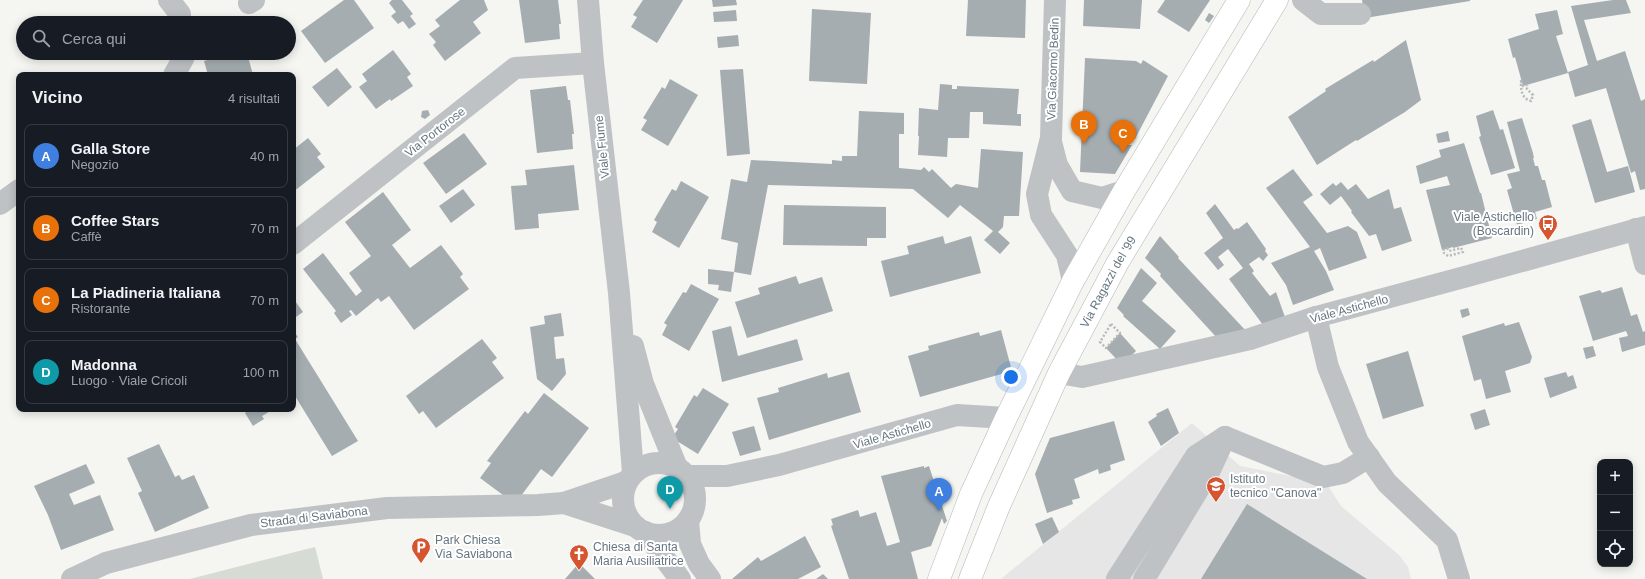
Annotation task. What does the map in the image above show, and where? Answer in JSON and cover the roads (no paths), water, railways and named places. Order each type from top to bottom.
[{"type":"main road","points":[[939,579],[971,494],[1006,418],[1073,281],[1124,192],[1239,0]]},
{"type":"main road","name":"Via Ragazzi del '99","points":[[970,579],[999,506],[1059,373],[1118,262],[1277,0]]},
{"type":"street","points":[[169,0],[180,16]]},
{"type":"street","name":"Viale Fiume","points":[[588,0],[593,63],[619,293],[630,477]]},
{"type":"street","name":"Via Giacomo Bedin","points":[[1055,0],[1051,138],[1056,165],[1072,191],[1102,198],[1124,192]]},
{"type":"street","points":[[1303,0],[1325,7],[1360,14]]},
{"type":"street","points":[[176,72],[182,60]]},
{"type":"street","name":"Via Portorose","points":[[296,242],[515,68],[593,63]]},
{"type":"street","name":"Via Giacomo Bedin","points":[[1051,138],[1037,194],[1041,215],[1068,255],[1073,281]]},
{"type":"street","points":[[0,204],[16,192]]},
{"type":"street","name":"Viale Astichello","points":[[1059,373],[1082,376],[1250,339],[1316,317],[1640,228],[1645,264]]},
{"type":"street","name":"Viale Fiume","points":[[619,293],[643,384],[682,472]]},
{"type":"street","points":[[1316,317],[1328,367],[1358,442],[1387,483],[1456,538],[1459,579]]},
{"type":"street","name":"Viale Astichello","points":[[682,472],[727,476],[779,465],[957,415],[1006,418]]},
{"type":"street","points":[[1225,437],[1323,477],[1343,473],[1369,457]]},
{"type":"street","points":[[1117,579],[1196,456],[1225,437]]},
{"type":"street","points":[[1144,579],[1210,470],[1225,437]]},
{"type":"street","points":[[640,529],[656,535],[668,534],[679,528],[688,520],[693,510],[695,498],[692,486],[682,472],[666,463],[655,462],[643,466],[630,477],[623,494],[623,506],[627,517],[640,529],[680,579]]},
{"type":"street","name":"Viale Astichello","points":[[695,498],[779,465]]},
{"type":"street","name":"Strada di Saviabona","points":[[72,579],[106,563],[251,525],[387,508],[538,505],[564,503],[630,477]]},
{"type":"street","name":"Strada di Saviabona","points":[[564,503],[640,529]]},
{"type":"street","points":[[688,520],[690,544],[699,564],[710,579]]},
{"type":"place","name":"Coffee Stars","points":[[1084,144]]},
{"type":"place","name":"La Piadineria Italiana","points":[[1123,153]]},
{"type":"place","name":"Viale Astichello (Boscardin)","points":[[1548,241]]},
{"type":"place","name":"Istituto tecnico \"Canova\"","points":[[1216,503]]},
{"type":"place","name":"Madonna","points":[[670,509]]},
{"type":"place","name":"Galla Store","points":[[939,511]]},
{"type":"place","name":"Park Chiesa Via Saviabona","points":[[421,564]]},
{"type":"place","name":"Chiesa di Santa Maria Ausiliatrice","points":[[579,571]]}]
